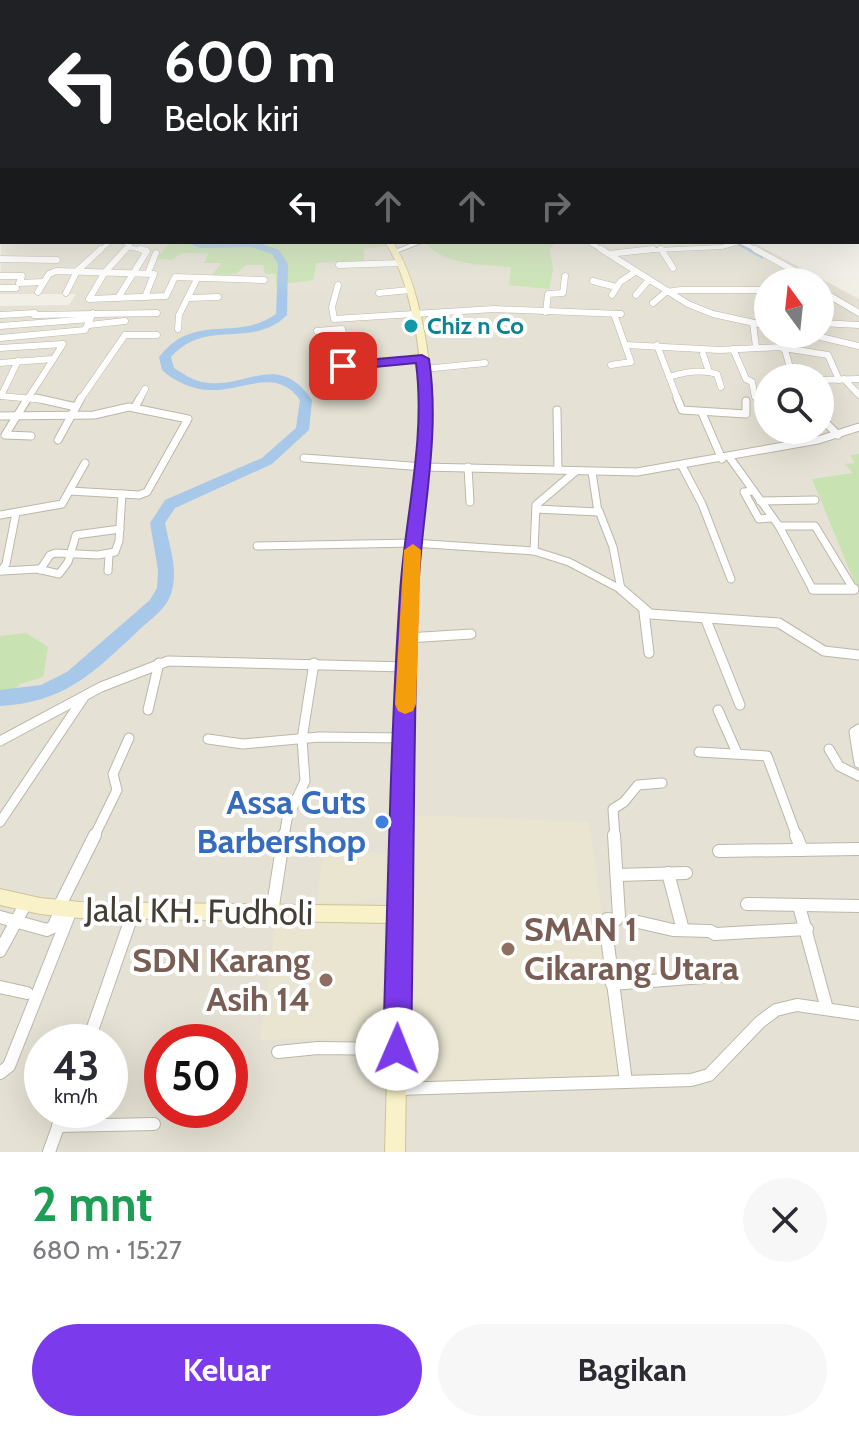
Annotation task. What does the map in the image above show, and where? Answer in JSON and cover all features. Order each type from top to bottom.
[{"type":"main road","points":[[395,1152],[407,638],[413,543],[424,467],[427,418],[423,364],[414,314],[396,252]]},
{"type":"main road","name":"Jalal KH. Fudholi","points":[[0,897],[64,909],[400,915]]},
{"type":"street","points":[[66,293],[77,271],[108,244]]},
{"type":"street","points":[[127,244],[154,251],[145,297]]},
{"type":"street","points":[[127,244],[88,298],[167,296],[174,277]]},
{"type":"street","points":[[118,298],[147,251],[127,244]]},
{"type":"street","points":[[339,265],[396,252],[416,244]]},
{"type":"street","points":[[592,244],[666,292],[696,308],[753,323],[754,331]]},
{"type":"street","points":[[608,254],[734,244]]},
{"type":"street","points":[[740,244],[785,268]]},
{"type":"street","points":[[660,248],[673,268]]},
{"type":"street","points":[[0,259],[57,260]]},
{"type":"street","points":[[17,286],[28,271]]},
{"type":"street","points":[[38,292],[51,272],[264,280]]},
{"type":"street","points":[[612,295],[616,287],[635,272]]},
{"type":"street","points":[[0,276],[17,286]]},
{"type":"street","points":[[546,312],[548,294],[563,294],[565,276]]},
{"type":"street","points":[[178,329],[179,315],[197,279]]},
{"type":"street","points":[[231,289],[237,279]]},
{"type":"street","points":[[593,281],[616,287]]},
{"type":"street","points":[[636,295],[648,281]]},
{"type":"street","points":[[0,288],[43,282]]},
{"type":"street","points":[[338,285],[332,307],[334,319],[494,309],[618,314],[631,363],[611,365]]},
{"type":"street","points":[[653,303],[666,292],[707,288],[754,290]]},
{"type":"street","points":[[379,293],[409,290]]},
{"type":"street","points":[[834,295],[859,310]]},
{"type":"street","points":[[189,298],[218,297]]},
{"type":"street","points":[[0,315],[35,313],[125,321]]},
{"type":"street","points":[[0,326],[157,313]]},
{"type":"street","points":[[24,336],[34,315]]},
{"type":"street","points":[[0,338],[85,330],[91,319]]},
{"type":"street","points":[[834,324],[859,325]]},
{"type":"street","points":[[317,331],[342,329],[351,365]]},
{"type":"street","points":[[58,440],[76,407],[125,335],[157,335]]},
{"type":"street","points":[[834,340],[859,346]]},
{"type":"street","points":[[0,348],[62,343],[6,436],[31,436]]},
{"type":"street","points":[[626,345],[754,347]]},
{"type":"street","points":[[657,345],[681,409],[702,413],[748,414],[746,401]]},
{"type":"street","points":[[789,364],[784,348],[828,355],[842,380],[859,395]]},
{"type":"street","points":[[733,349],[746,379],[752,382],[754,392]]},
{"type":"street","points":[[703,354],[709,372]]},
{"type":"street","points":[[0,363],[53,359]]},
{"type":"street","points":[[18,361],[4,381],[0,396],[30,397],[76,407]]},
{"type":"street","points":[[322,370],[351,365],[485,363]]},
{"type":"street","points":[[669,377],[683,372],[709,372],[717,374],[721,387]]},
{"type":"street","points":[[834,380],[859,379]]},
{"type":"street","points":[[135,407],[145,389]]},
{"type":"street","points":[[0,416],[71,416],[135,407],[183,416],[189,422],[147,492],[70,491]]},
{"type":"street","points":[[557,410],[558,470]]},
{"type":"street","points":[[702,413],[726,458],[771,518]]},
{"type":"street","points":[[304,458],[424,467],[637,472],[726,458],[838,435],[859,427]]},
{"type":"street","points":[[834,431],[838,435]]},
{"type":"street","points":[[0,515],[57,506],[65,501],[85,463]]},
{"type":"street","points":[[682,466],[702,504],[731,579]]},
{"type":"street","points":[[468,467],[470,502]]},
{"type":"street","points":[[534,551],[537,504],[576,471]]},
{"type":"street","points":[[592,472],[599,511],[613,547],[621,589]]},
{"type":"street","points":[[753,491],[744,492],[759,519],[776,518],[779,526],[813,590],[854,590],[815,526],[779,526]]},
{"type":"street","points":[[40,570],[50,555],[64,552],[109,555],[117,550],[122,494]]},
{"type":"street","points":[[760,501],[815,500]]},
{"type":"street","points":[[536,509],[571,513],[599,511]]},
{"type":"street","points":[[16,513],[2,571],[40,570],[59,574],[71,554],[76,535],[120,529]]},
{"type":"street","points":[[257,546],[413,543],[534,551],[569,562],[621,589],[644,612],[706,620],[779,623],[824,651],[859,655]]},
{"type":"street","points":[[108,571],[109,555]]},
{"type":"street","points":[[644,612],[649,653]]},
{"type":"street","points":[[706,620],[740,705]]},
{"type":"street","points":[[407,638],[471,634]]},
{"type":"street","points":[[0,741],[85,695],[159,663],[181,660],[406,667]]},
{"type":"street","points":[[148,710],[159,663]]},
{"type":"street","points":[[272,912],[287,819],[305,781],[302,739],[314,663]]},
{"type":"street","points":[[0,822],[85,695]]},
{"type":"street","points":[[718,710],[737,753]]},
{"type":"street","points":[[859,729],[854,732],[859,763]]},
{"type":"street","points":[[0,1073],[9,1066],[13,1057],[64,909],[117,790],[113,774],[129,738]]},
{"type":"street","points":[[208,739],[243,744],[302,739],[404,738]]},
{"type":"street","points":[[829,749],[839,766],[859,776]]},
{"type":"street","points":[[699,752],[767,756],[802,850]]},
{"type":"street","points":[[626,1082],[605,922],[607,919],[616,920],[619,916],[613,809],[624,802],[628,790],[637,784],[662,783]]},
{"type":"street","points":[[719,851],[859,849]]},
{"type":"street","points":[[668,873],[683,930]]},
{"type":"street","points":[[617,875],[686,873]]},
{"type":"street","points":[[0,951],[26,903]]},
{"type":"street","points":[[747,904],[859,906]]},
{"type":"street","points":[[799,906],[827,1009]]},
{"type":"street","points":[[0,917],[50,930],[64,909]]},
{"type":"street","points":[[94,1024],[134,909]]},
{"type":"street","points":[[638,922],[715,934],[807,929]]},
{"type":"street","points":[[612,984],[729,975]]},
{"type":"street","points":[[0,987],[27,993]]},
{"type":"street","points":[[396,1089],[691,1080],[709,1075],[776,1010],[797,1005],[859,1014]]},
{"type":"street","points":[[278,1052],[318,1048],[397,1049]]},
{"type":"street","points":[[49,1152],[57,1128]]},
{"type":"shaded area","points":[[1,244],[169,244],[155,258],[182,253],[209,254],[204,262],[222,262],[213,274],[246,265],[263,265],[276,274],[276,284],[316,263],[364,262],[363,249],[385,244],[757,244],[801,268],[754,268],[754,348],[834,348],[834,286],[859,299],[859,1152],[0,1152],[0,306],[69,305],[76,294],[0,294]]},
{"type":"shaded area","name":"SMAN 1 Cikarang Utara","points":[[413,815],[589,822],[626,1076],[406,1085]]},
{"type":"shaded area","points":[[323,849],[386,854],[386,897],[349,903],[317,903]]},
{"type":"shaded area","name":"SDN Karang Asih 14","points":[[276,921],[384,923],[381,1037],[260,1040]]},
{"type":"green space","points":[[169,244],[387,246],[364,249],[364,262],[316,263],[313,280],[276,285],[276,274],[265,274],[263,265],[246,265],[236,274],[212,275],[221,263],[204,263],[208,254],[182,253],[172,260],[155,259]]},
{"type":"green space","points":[[427,244],[554,244],[550,249],[553,270],[549,289],[509,285],[511,267],[452,259],[432,250]]},
{"type":"green space","points":[[859,454],[859,593],[812,479],[853,473],[845,464],[855,463],[850,455]]},
{"type":"green space","points":[[26,633],[48,647],[43,677],[20,684],[0,705],[0,636]]},
{"type":"waterway","points":[[197,244],[252,244]]},
{"type":"waterway","points":[[0,698],[42,693],[73,678],[101,655],[162,597],[166,570],[157,523],[170,504],[267,461],[302,430],[306,400],[297,387],[286,381],[273,378],[215,387],[202,386],[168,370],[165,357],[177,344],[191,336],[254,329],[269,324],[281,315],[283,264],[276,252],[252,244]]},
{"type":"waterway","points":[[740,244],[752,250]]},
{"type":"waterway","points":[[752,250],[762,255]]},
{"type":"slow traffic","points":[[405,704],[413,550]]},
{"type":"place","name":"Chiz n Co","points":[[411,326]]},
{"type":"place","name":"Assa Cuts Barbershop","points":[[382,822]]},
{"type":"place","name":"SMAN 1 Cikarang Utara","points":[[508,949]]},
{"type":"place","name":"SDN Karang Asih 14","points":[[326,980]]},
{"type":"route","points":[[343,366],[422,359],[427,388],[424,467],[409,591],[397,1049]]}]
